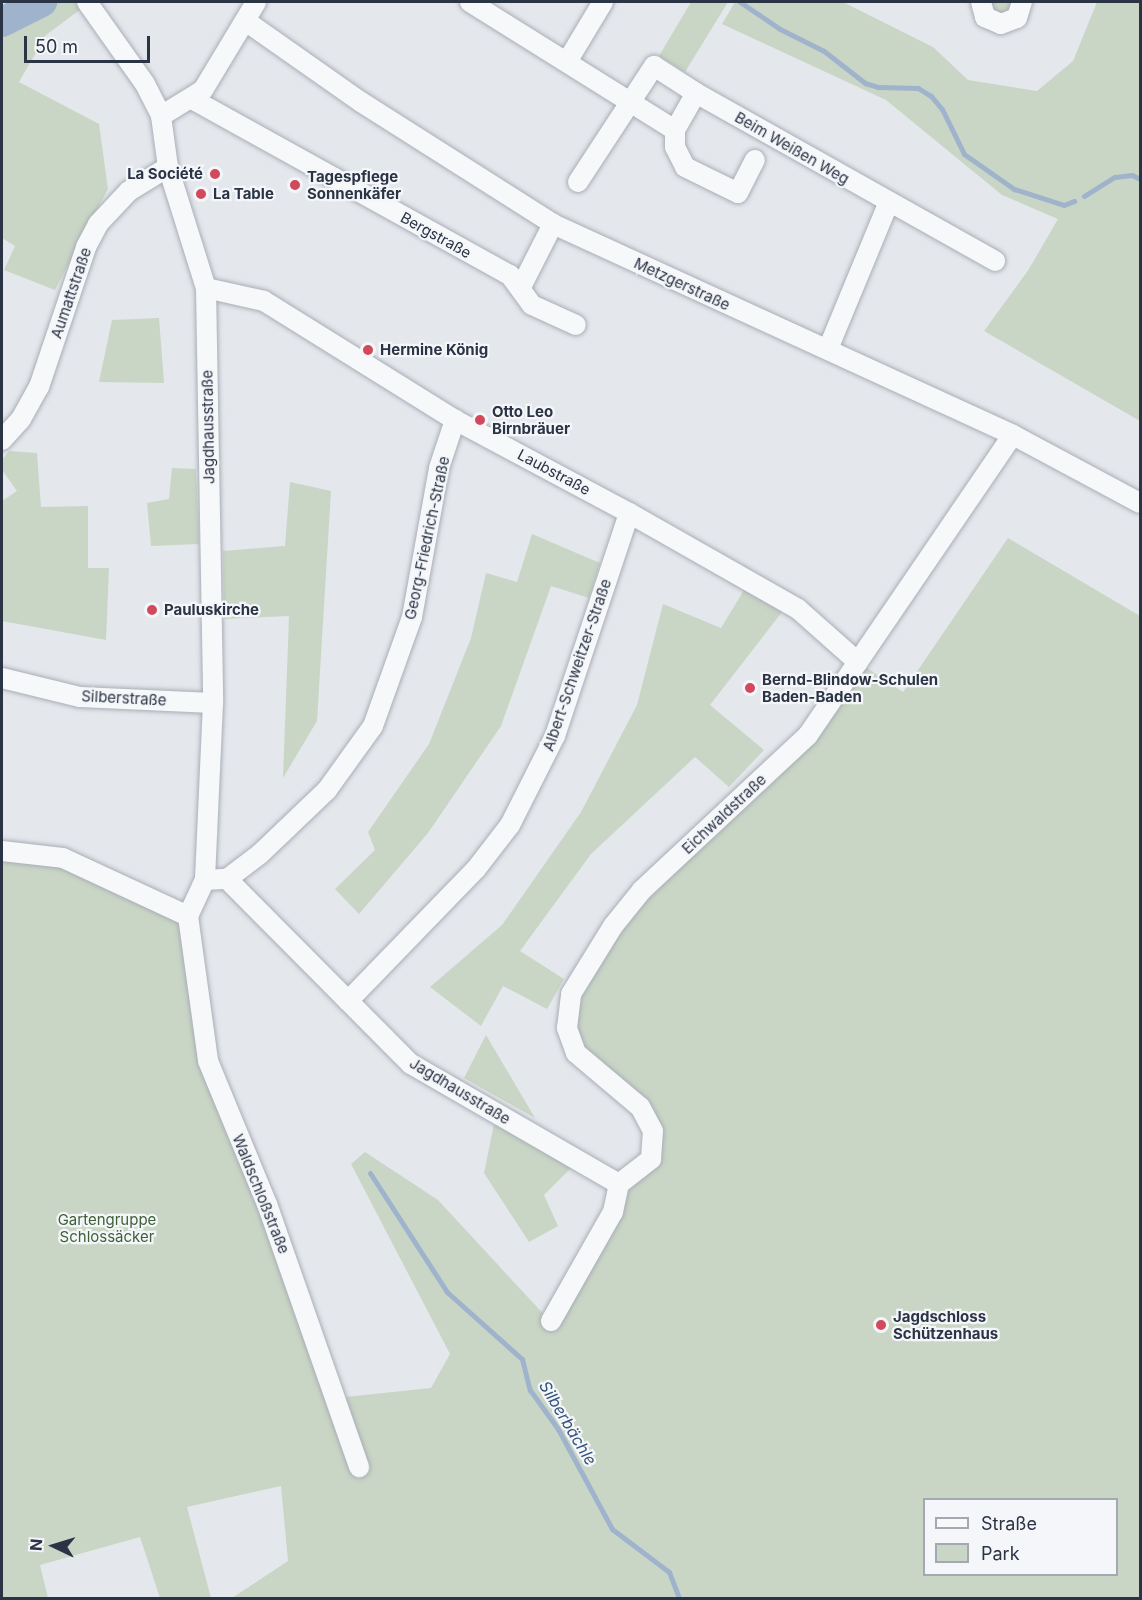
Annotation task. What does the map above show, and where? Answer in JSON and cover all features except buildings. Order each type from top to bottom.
[{"type":"street","name":"Jagdhausstraße","points":[[87,2],[145,84],[161,116],[168,167],[206,288],[213,703],[205,880],[188,916]]},
{"type":"street","points":[[161,116],[192,99],[203,90],[247,22],[256,2]]},
{"type":"street","points":[[568,60],[603,2]]},
{"type":"street","points":[[981,2],[985,17],[1001,24],[1017,18],[1022,2]]},
{"type":"street","points":[[479,4],[631,99],[675,130],[696,93]]},
{"type":"street","name":"Metzgerstraße","points":[[247,22],[361,102],[553,224],[1013,435],[1140,503]]},
{"type":"street","name":"Beim Weißen Weg","points":[[578,182],[654,66],[696,93],[888,204],[995,261]]},
{"type":"street","name":"Bergstraße","points":[[192,99],[510,275],[532,305],[576,325]]},
{"type":"street","name":"Beim Weißen Weg","points":[[675,130],[675,147],[685,167],[738,193],[755,160]]},
{"type":"street","name":"Aumattstraße","points":[[2,440],[21,419],[39,387],[86,247],[98,224],[129,191],[168,167]]},
{"type":"street","points":[[828,349],[888,204]]},
{"type":"street","points":[[521,287],[553,224]]},
{"type":"street","name":"Laubstraße","points":[[206,288],[264,301],[455,420],[630,513],[798,609],[858,662]]},
{"type":"street","name":"Georg-Friedrich-Straße","points":[[227,879],[260,854],[327,790],[373,726],[412,617],[440,468],[455,420]]},
{"type":"street","name":"Eichwaldstraße","points":[[620,1184],[651,1159],[653,1131],[640,1107],[576,1053],[567,1028],[571,994],[614,926],[642,890],[808,735],[1013,435]]},
{"type":"street","name":"Albert-Schweitzer-Straße","points":[[348,1001],[476,868],[510,825],[555,736],[630,513]]},
{"type":"street","name":"Silberstraße","points":[[2,678],[80,697],[213,703]]},
{"type":"street","points":[[2,851],[63,858],[188,916]]},
{"type":"street","name":"Jagdhausstraße","points":[[227,879],[411,1064],[620,1184]]},
{"type":"street","points":[[205,880],[227,879]]},
{"type":"street","name":"Waldschloßstraße","points":[[188,916],[208,1061],[267,1204],[359,1467]]},
{"type":"street","points":[[550,1321],[613,1212],[620,1184]]},
{"type":"green space","points":[[52,2],[75,2],[81,9],[46,35],[19,82],[99,124],[108,189],[55,290],[4,270],[15,246],[2,238],[2,32]]},
{"type":"green space","points":[[691,2],[728,2],[685,72],[659,56]]},
{"type":"green space","points":[[735,2],[843,2],[933,47],[968,80],[1037,91],[1073,61],[1097,2],[1140,2],[1140,421],[984,331],[1029,269],[1058,219],[1002,195],[886,100],[722,24]]},
{"type":"green space","points":[[981,2],[1022,2],[1007,24]]},
{"type":"green space","points":[[159,318],[164,383],[99,382],[112,320]]},
{"type":"green space","points":[[9,451],[37,453],[41,507],[88,506],[88,568],[109,568],[106,640],[2,621],[2,501],[17,491],[2,470],[2,460]]},
{"type":"green space","points":[[172,468],[196,469],[199,544],[151,546],[147,503],[169,499]]},
{"type":"green space","points":[[290,482],[331,491],[317,721],[283,778],[289,616],[224,619],[223,551],[285,546]]},
{"type":"green space","points":[[532,534],[600,563],[589,598],[551,586],[501,726],[428,833],[359,914],[335,889],[375,850],[368,832],[429,744],[471,638],[486,573],[517,582]]},
{"type":"green space","name":"Gartengruppe Schlossäcker","points":[[1008,538],[1140,616],[1140,1598],[232,1598],[288,1561],[281,1486],[187,1507],[211,1598],[160,1598],[140,1537],[40,1565],[48,1598],[2,1598],[2,852],[58,862],[181,923],[191,1009],[336,1398],[431,1388],[450,1354],[351,1164],[365,1152],[438,1200],[550,1321],[619,1184],[651,1159],[653,1131],[576,1053],[571,994],[613,926],[808,735],[858,662],[903,692]]},
{"type":"green space","points":[[744,590],[782,612],[710,705],[764,750],[729,787],[695,757],[591,854],[520,951],[564,979],[547,1009],[503,986],[481,1026],[430,987],[502,925],[581,812],[637,705],[663,604],[721,628]]},
{"type":"green space","points":[[486,1035],[535,1118],[464,1078]]},
{"type":"green space","points":[[494,1124],[573,1166],[544,1195],[558,1226],[529,1242],[484,1173]]},
{"type":"waterway","points":[[2,22],[42,2]]},
{"type":"waterway","points":[[740,2],[780,29],[824,51],[865,83],[878,87],[918,88],[931,96],[942,109],[964,154],[1014,189],[1064,205],[1074,201]]},
{"type":"waterway","points":[[1084,196],[1115,177],[1132,175],[1140,179]]},
{"type":"waterway","name":"Silberbächle","points":[[370,1173],[447,1292],[522,1359],[530,1390],[558,1429],[612,1529],[669,1572],[679,1598]]},
{"type":"place","name":"La Société","points":[[215,174]]},
{"type":"place","name":"Tagespflege Sonnenkäfer","points":[[295,185]]},
{"type":"place","name":"La Table","points":[[201,194]]},
{"type":"place","name":"Hermine König","points":[[368,350]]},
{"type":"place","name":"Otto Leo Birnbräuer","points":[[480,420]]},
{"type":"place","name":"Pauluskirche","points":[[152,610]]},
{"type":"place","name":"Bernd-Blindow-Schulen Baden-Baden","points":[[750,688]]},
{"type":"place","name":"Jagdschloss Schützenhaus","points":[[881,1325]]}]
